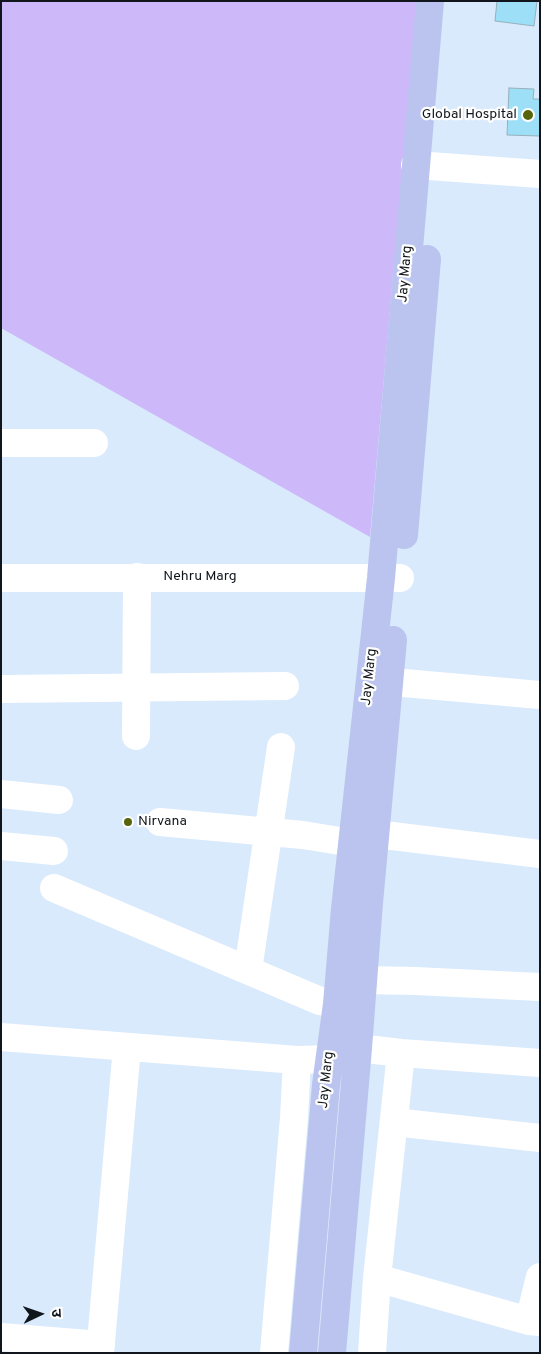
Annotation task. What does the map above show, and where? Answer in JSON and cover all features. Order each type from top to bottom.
[{"type":"main road","name":"Jay Marg","points":[[332,1353],[363,980],[364,838],[390,578],[425,165],[430,1]]},
{"type":"main road","name":"Jay Marg","points":[[425,165],[450,1]]},
{"type":"main road","name":"Jay Marg","points":[[303,1353],[328,1072],[337,1004],[345,909],[364,838]]},
{"type":"street","points":[[425,165],[540,174]]},
{"type":"street","points":[[1,443],[94,443]]},
{"type":"street","points":[[136,736],[137,577]]},
{"type":"street","name":"Nehru Marg","points":[[1,578],[390,578]]},
{"type":"street","points":[[380,681],[540,694]]},
{"type":"street","points":[[1,689],[285,686]]},
{"type":"street","points":[[248,970],[281,748]]},
{"type":"street","points":[[1,794],[59,800]]},
{"type":"street","points":[[160,822],[540,854]]},
{"type":"street","points":[[1,846],[54,851]]},
{"type":"street","points":[[54,888],[320,1001],[337,1004]]},
{"type":"street","points":[[363,980],[540,987]]},
{"type":"street","points":[[1,1038],[298,1060],[328,1072]]},
{"type":"street","points":[[1,1338],[101,1349],[127,1047]]},
{"type":"street","points":[[358,1048],[540,1064]]},
{"type":"street","points":[[372,1353],[377,1278],[401,1053]]},
{"type":"street","points":[[274,1353],[294,1128],[298,1060]]},
{"type":"street","points":[[394,1122],[540,1138]]},
{"type":"street","points":[[377,1278],[534,1322],[540,1277]]},
{"type":"shaded area","points":[[1,1],[417,1],[370,537],[1,328]]},
{"type":"building","points":[[497,1],[537,1],[534,26],[495,21]]},
{"type":"building","points":[[509,88],[534,89],[533,99],[540,99],[540,136],[507,135]]},
{"type":"place","name":"Global Hospital","points":[[528,115]]},
{"type":"place","name":"Nirvana","points":[[128,822]]}]
